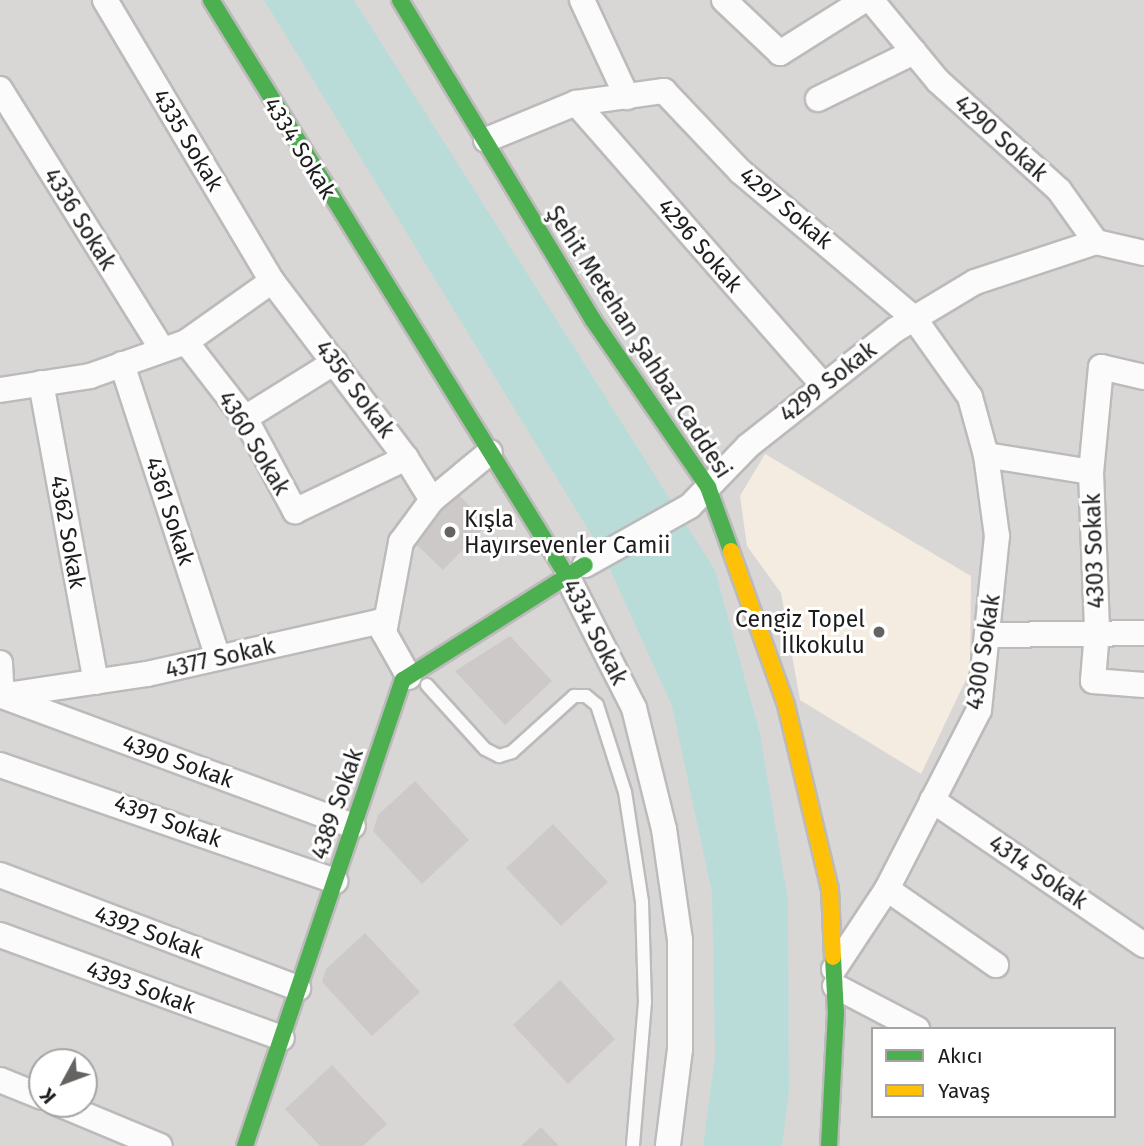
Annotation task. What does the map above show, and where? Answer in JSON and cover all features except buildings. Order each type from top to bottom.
[{"type":"main road","name":"4334 Sokak","points":[[211,0],[490,453],[576,571]]},
{"type":"main road","name":"Şehit Metehan Şahbaz Caddesi","points":[[400,0],[593,320],[708,487],[786,705],[830,889],[834,977],[828,1146]]},
{"type":"main road","points":[[418,681],[576,571]]},
{"type":"main road","name":"4389 Sokak","points":[[245,1146],[403,680],[418,681]]},
{"type":"street","name":"4335 Sokak","points":[[105,0],[272,281]]},
{"type":"street","points":[[485,140],[576,103],[627,97],[582,0]]},
{"type":"street","points":[[724,0],[780,53],[864,0]]},
{"type":"street","name":"4290 Sokak","points":[[871,0],[938,81],[1059,190],[1096,242]]},
{"type":"street","points":[[818,99],[914,52]]},
{"type":"street","name":"4336 Sokak","points":[[0,89],[161,348]]},
{"type":"street","name":"4297 Sokak","points":[[627,97],[664,90],[741,172],[914,318]]},
{"type":"street","name":"4296 Sokak","points":[[576,103],[824,386]]},
{"type":"street","points":[[1096,242],[1144,253]]},
{"type":"street","name":"4299 Sokak","points":[[576,571],[690,506],[748,446],[914,318],[975,282],[1096,242]]},
{"type":"street","points":[[0,390],[90,376],[161,348],[186,342],[272,281]]},
{"type":"street","name":"4356 Sokak","points":[[272,281],[406,458],[432,500]]},
{"type":"street","name":"4300 Sokak","points":[[834,977],[887,889],[979,710],[990,635],[997,536],[986,455],[970,397],[914,318]]},
{"type":"street","name":"4360 Sokak","points":[[186,342],[245,418],[295,510],[406,458]]},
{"type":"street","points":[[245,418],[335,362]]},
{"type":"street","name":"4361 Sokak","points":[[122,364],[218,658]]},
{"type":"street","name":"4303 Sokak","points":[[1144,377],[1101,367],[1091,472],[1097,631],[1093,681],[1144,685]]},
{"type":"street","name":"4362 Sokak","points":[[41,383],[96,682]]},
{"type":"street","points":[[418,681],[384,633],[401,542],[432,500],[490,453]]},
{"type":"street","points":[[986,455],[1091,472]]},
{"type":"street","name":"4334 Sokak","points":[[576,571],[634,708],[664,829],[680,940],[680,1049],[668,1146]]},
{"type":"street","name":"4377 Sokak","points":[[1,696],[96,682],[378,622],[384,633]]},
{"type":"street","points":[[990,635],[1097,631],[1144,633]]},
{"type":"street","points":[[0,663],[1,696]]},
{"type":"street","name":"4390 Sokak","points":[[1,696],[354,826]]},
{"type":"street","name":"4391 Sokak","points":[[0,765],[335,881]]},
{"type":"street","name":"4314 Sokak","points":[[932,800],[1144,945]]},
{"type":"street","name":"4392 Sokak","points":[[0,875],[298,988]]},
{"type":"street","points":[[887,889],[996,965]]},
{"type":"street","name":"4393 Sokak","points":[[0,935],[282,1038]]},
{"type":"street","points":[[834,977],[914,1027]]},
{"type":"street","points":[[0,1080],[28,1091]]},
{"type":"street","points":[[93,1118],[160,1146]]},
{"type":"lane","points":[[418,681],[485,749],[499,756],[512,752],[574,696],[586,696],[597,705],[625,792],[642,902],[645,1002],[632,1146]]},
{"type":"shaded area","points":[[0,0],[1144,0],[1144,1146],[0,1146]]},
{"type":"shaded area","name":"Cengiz Topel İlkokulu","points":[[765,454],[971,576],[970,671],[921,774],[800,700],[781,593],[747,546],[740,496]]},
{"type":"water","points":[[264,0],[354,0],[715,570],[760,734],[788,901],[789,1090],[782,1146],[703,1146],[715,1056],[712,893],[672,706],[602,552]]},
{"type":"traffic: fast","points":[[211,0],[567,576]]},
{"type":"traffic: fast","points":[[400,0],[593,320],[708,487],[731,551]]},
{"type":"traffic: fast","points":[[245,1146],[403,680],[585,565]]},
{"type":"traffic: fast","points":[[829,1146],[836,1014],[833,957]]},
{"type":"traffic: slow","points":[[731,551],[786,705],[830,889],[833,957]]},
{"type":"place","name":"Kışla Hayırsevenler Camii","points":[[450,532]]},
{"type":"place","name":"Cengiz Topel İlkokulu","points":[[879,632]]}]
